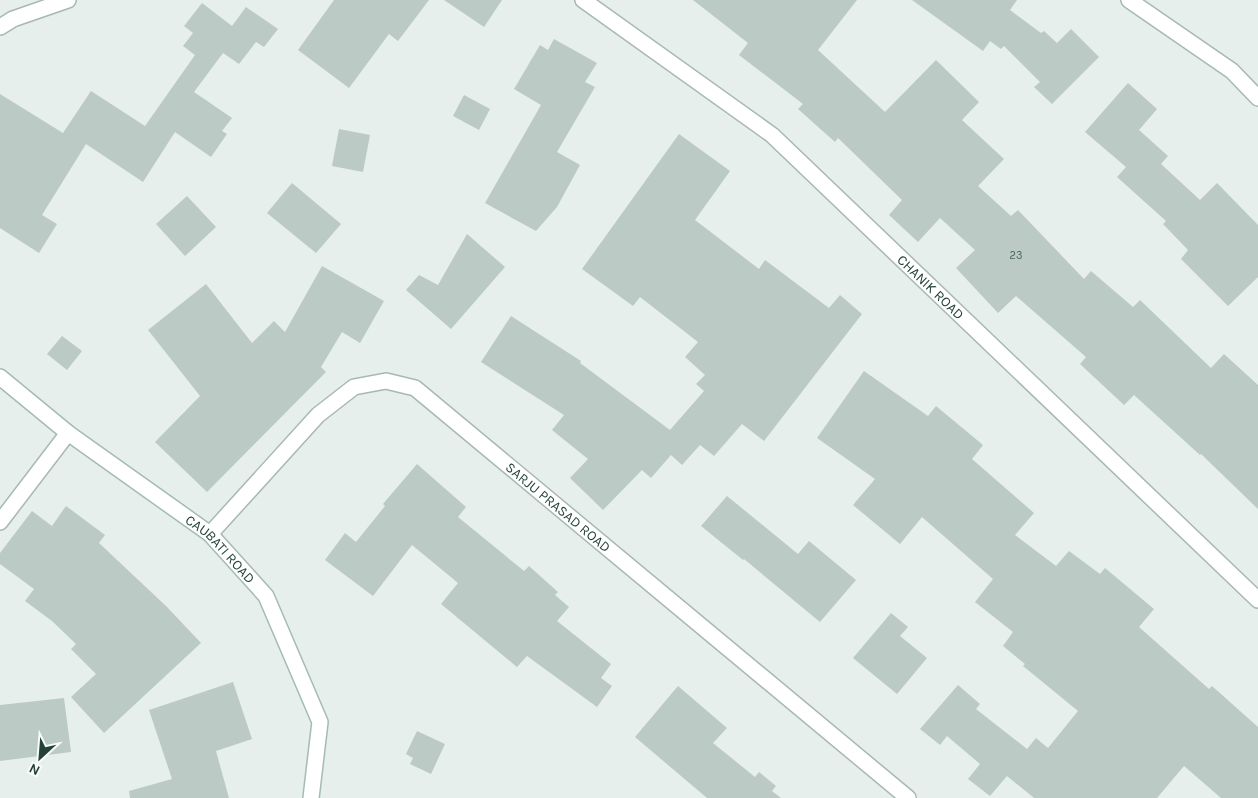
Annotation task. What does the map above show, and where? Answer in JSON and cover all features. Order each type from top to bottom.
[{"type":"street","points":[[0,27],[13,19],[68,0]]},
{"type":"street","name":"CHANIK ROAD","points":[[583,0],[772,135],[1258,600]]},
{"type":"street","points":[[1128,0],[1232,71],[1258,98]]},
{"type":"street","name":"CAUBATI ROAD","points":[[0,377],[68,433],[210,534],[266,596],[320,722],[311,798]]},
{"type":"street","name":"SARJU PRASAD ROAD","points":[[210,534],[318,415],[354,388],[386,381],[415,388],[908,798]]},
{"type":"street","points":[[0,522],[68,433]]},
{"type":"building","points":[[334,0],[429,0],[398,41],[389,34],[349,88],[298,50]]},
{"type":"building","points":[[444,0],[502,0],[484,27]]},
{"type":"building","points":[[693,0],[857,0],[818,50],[885,112],[936,60],[979,102],[962,120],[1004,159],[978,186],[1011,216],[1018,210],[1084,279],[1091,271],[1133,307],[1140,300],[1211,368],[1224,354],[1258,385],[1258,509],[1201,454],[1134,395],[1124,405],[1080,364],[1086,357],[1016,296],[998,313],[956,268],[975,250],[940,218],[918,242],[889,215],[902,200],[838,138],[835,142],[798,109],[803,104],[739,55],[748,43]]},
{"type":"building","points":[[912,0],[1017,0],[1010,10],[1041,33],[1044,31],[1057,43],[1071,29],[1099,57],[1052,104],[1034,87],[1040,82],[1004,46],[1001,49],[990,41],[983,51]]},
{"type":"building","points":[[202,3],[232,26],[246,7],[278,29],[264,47],[256,42],[239,64],[223,53],[194,92],[232,118],[222,131],[227,134],[211,157],[175,132],[143,182],[86,144],[42,215],[57,224],[39,253],[0,228],[0,94],[63,133],[91,91],[145,126],[195,55],[183,46],[193,33],[184,26]]},
{"type":"building","points":[[554,39],[597,63],[585,82],[595,87],[557,152],[580,165],[557,207],[536,231],[485,203],[541,105],[514,89],[540,45],[548,50]]},
{"type":"building","points":[[1128,83],[1157,109],[1139,130],[1168,156],[1161,164],[1200,200],[1217,183],[1258,225],[1258,277],[1228,306],[1181,259],[1188,250],[1163,224],[1166,221],[1117,177],[1126,167],[1085,132]]},
{"type":"building","points":[[464,95],[490,109],[479,130],[453,116]]},
{"type":"building","points":[[339,129],[370,135],[363,172],[332,166]]},
{"type":"building","points":[[679,134],[730,171],[695,220],[759,269],[765,260],[829,308],[840,295],[862,314],[764,441],[742,424],[714,456],[700,445],[682,465],[671,455],[651,478],[642,470],[603,510],[570,478],[588,459],[552,430],[564,415],[481,362],[511,316],[581,361],[580,363],[670,430],[704,391],[696,384],[705,375],[685,357],[698,342],[640,297],[633,306],[582,269]]},
{"type":"building","points":[[292,183],[341,224],[316,253],[267,213]]},
{"type":"building","points":[[187,196],[216,227],[185,256],[156,224]]},
{"type":"building","points":[[467,234],[505,267],[451,329],[406,290],[419,275],[438,285]]},
{"type":"building","points":[[322,266],[384,301],[360,343],[342,332],[321,367],[326,372],[207,492],[155,442],[200,396],[148,330],[206,284],[252,343],[274,321],[285,332]]},
{"type":"building","points":[[62,336],[82,351],[67,370],[47,354]]},
{"type":"building","points":[[864,371],[928,416],[936,406],[983,445],[972,459],[1034,513],[1015,535],[1056,566],[1069,551],[1100,574],[1105,568],[1154,609],[1139,627],[1209,689],[1212,686],[1258,727],[1258,798],[1221,798],[1184,766],[1157,798],[1034,798],[1007,776],[990,796],[968,779],[980,764],[947,736],[940,745],[920,729],[958,685],[980,704],[976,709],[1027,749],[1036,738],[1048,748],[1078,711],[1023,666],[1025,664],[1003,646],[1013,632],[975,602],[993,579],[922,517],[900,544],[853,505],[875,479],[817,438]]},
{"type":"building","points":[[417,464],[466,507],[458,517],[524,571],[529,566],[558,592],[555,595],[569,607],[557,621],[611,664],[601,678],[612,686],[597,707],[527,656],[517,667],[441,604],[458,583],[412,545],[373,596],[325,560],[345,533],[356,542],[385,506],[383,504]]},
{"type":"building","points":[[727,496],[798,554],[809,541],[856,580],[820,622],[701,526]]},
{"type":"building","points":[[66,506],[105,535],[99,543],[167,607],[201,643],[104,733],[71,697],[96,674],[71,649],[76,644],[52,621],[25,601],[34,589],[0,564],[0,553],[32,511],[52,526]]},
{"type":"building","points":[[891,613],[908,627],[900,636],[927,658],[897,694],[853,658]]},
{"type":"building","points":[[233,682],[252,739],[216,751],[229,798],[130,798],[129,791],[172,779],[149,710]]},
{"type":"building","points":[[678,686],[727,728],[713,743],[755,777],[759,772],[776,786],[772,791],[781,798],[707,798],[635,737]]},
{"type":"building","points":[[64,698],[71,752],[0,761],[0,705]]},
{"type":"building","points":[[417,731],[445,744],[431,774],[410,764],[413,758],[406,754]]}]
